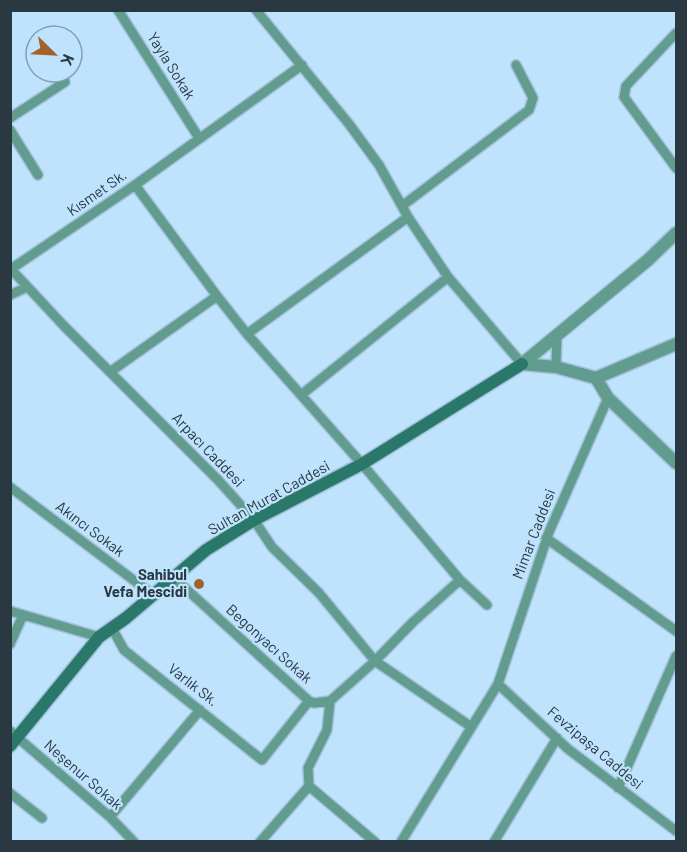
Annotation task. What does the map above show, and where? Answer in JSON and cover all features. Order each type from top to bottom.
[{"type":"main road","name":"Sultan Murat Caddesi","points":[[13,738],[99,637],[206,550],[254,520],[362,464],[522,364]]},
{"type":"street","name":"Yayla Sokak","points":[[118,10],[199,138]]},
{"type":"street","points":[[256,10],[302,65],[379,165],[408,217],[448,277],[522,364],[556,367],[596,378],[676,344]]},
{"type":"street","points":[[676,33],[626,86],[624,97],[676,168]]},
{"type":"street","points":[[402,206],[529,110],[533,98],[516,64]]},
{"type":"street","name":"Kısmet Sk.","points":[[11,269],[135,185],[302,65]]},
{"type":"street","points":[[10,118],[61,84]]},
{"type":"street","points":[[10,130],[38,175]]},
{"type":"street","points":[[135,185],[248,334],[460,580],[487,605]]},
{"type":"street","points":[[248,334],[408,217]]},
{"type":"street","points":[[522,364],[648,260],[676,232]]},
{"type":"street","name":"Arpacı Caddesi","points":[[11,269],[218,480],[254,520],[272,547],[319,593],[375,661],[470,726]]},
{"type":"street","points":[[301,395],[448,277]]},
{"type":"street","points":[[10,296],[27,287]]},
{"type":"street","points":[[110,372],[217,296]]},
{"type":"street","points":[[556,367],[557,334]]},
{"type":"street","points":[[596,378],[608,398],[676,463]]},
{"type":"street","name":"Mimar Caddesi","points":[[470,726],[498,684],[546,538],[608,398]]},
{"type":"street","name":"Akıncı Sokak","points":[[10,487],[152,594]]},
{"type":"street","points":[[546,538],[676,631]]},
{"type":"street","name":"Begonyacı Sokak","points":[[174,578],[309,701],[314,703],[330,701]]},
{"type":"street","points":[[260,842],[309,786],[308,768],[327,730],[330,701],[460,580]]},
{"type":"street","points":[[10,611],[99,637]]},
{"type":"street","points":[[10,644],[23,615]]},
{"type":"street","name":"Varlık Sk.","points":[[112,628],[124,650],[262,760],[309,701]]},
{"type":"street","points":[[618,788],[676,656]]},
{"type":"street","name":"Fevzipaşa Caddesi","points":[[498,684],[557,738],[618,788],[676,831]]},
{"type":"street","points":[[110,817],[200,710]]},
{"type":"street","points":[[401,842],[470,726]]},
{"type":"street","name":"Neşenur Sokak","points":[[13,738],[110,817],[134,842]]},
{"type":"street","points":[[494,842],[557,738]]},
{"type":"street","points":[[309,786],[375,842]]},
{"type":"street","points":[[10,794],[42,818]]},
{"type":"place","name":"Sahibul Vefa Mescidi","points":[[199,584]]}]
